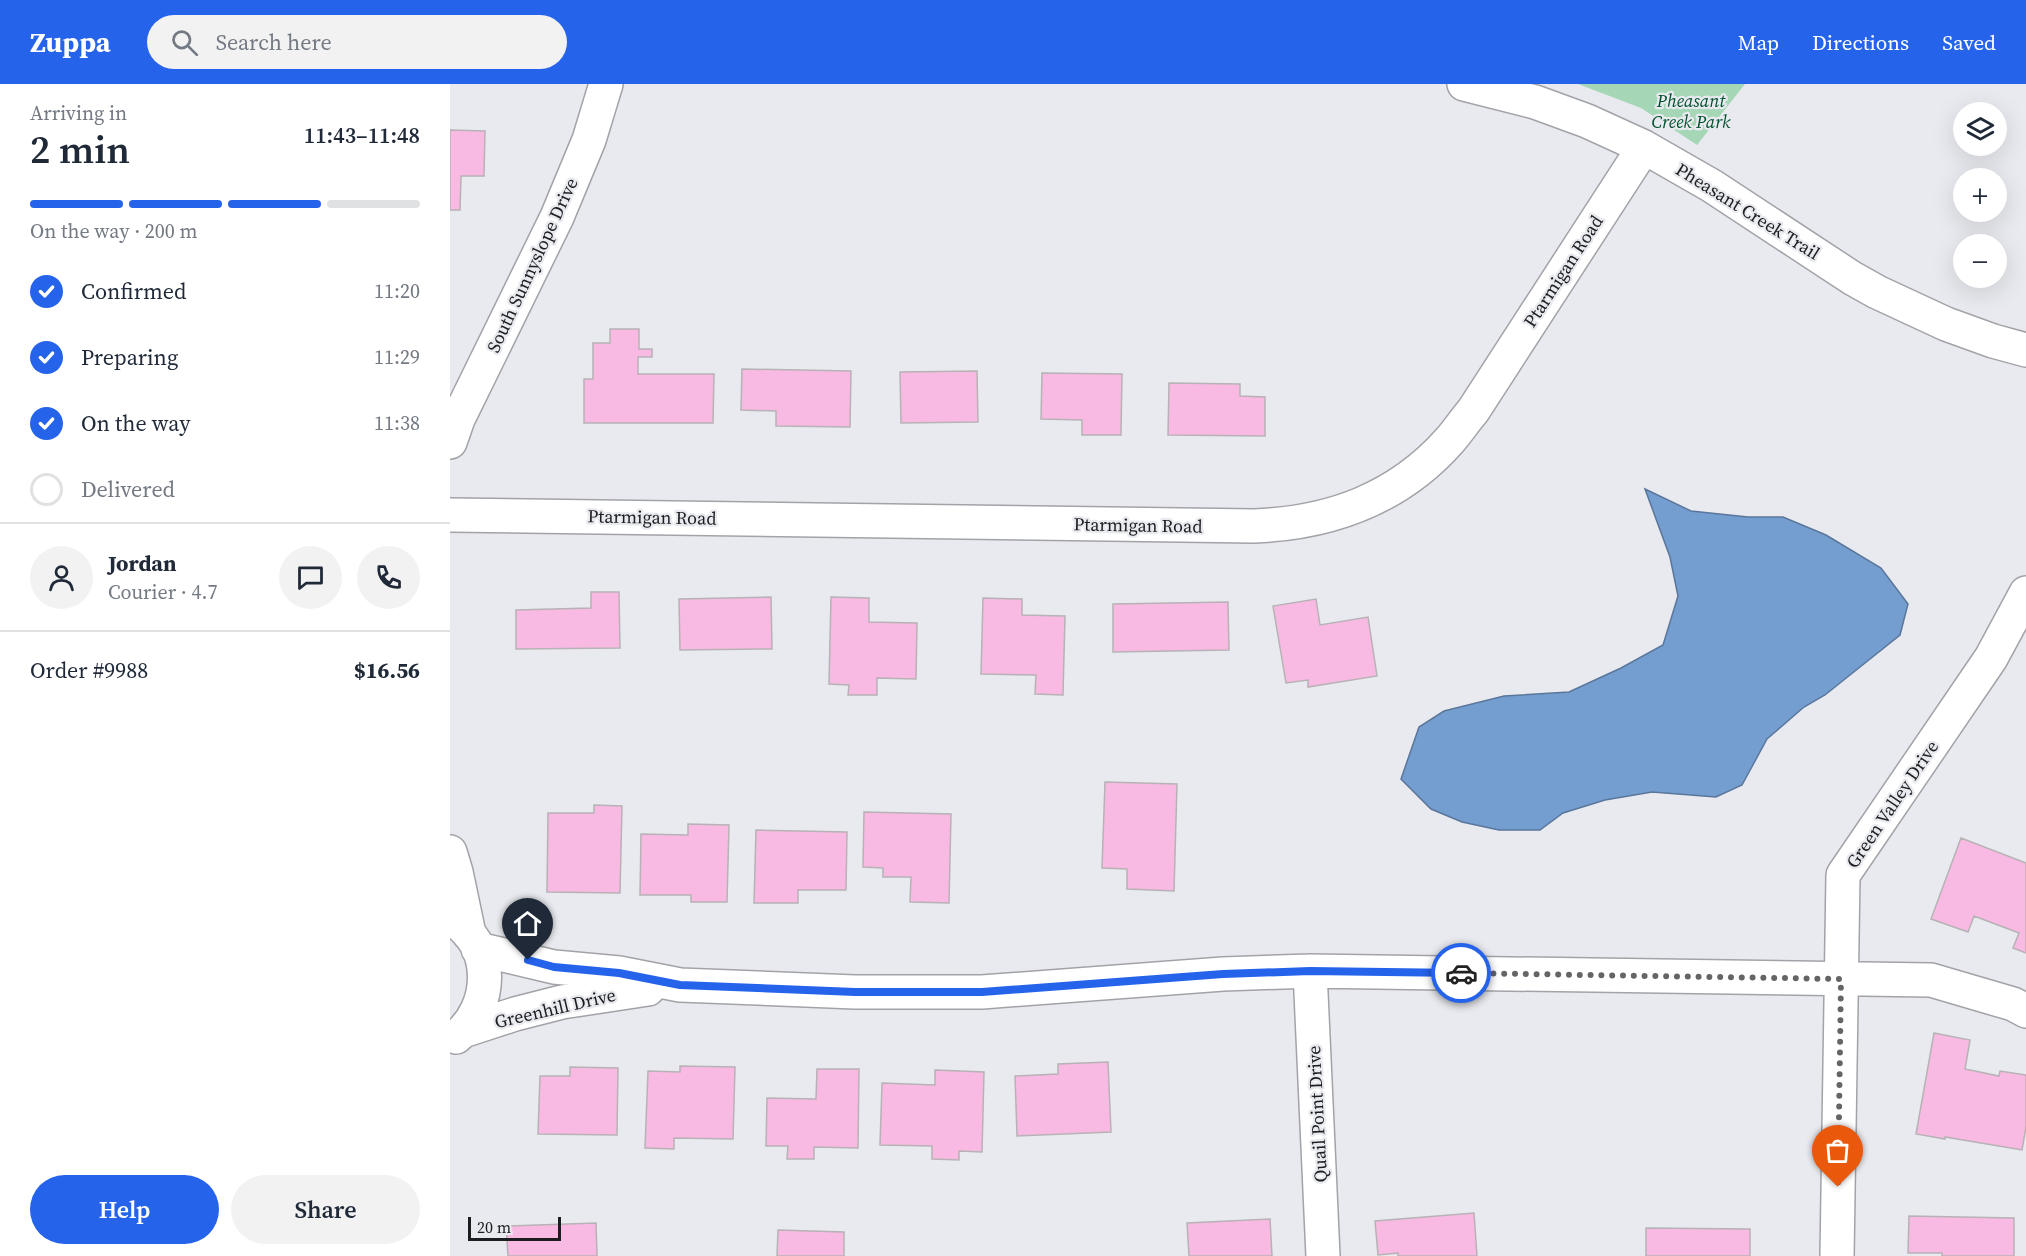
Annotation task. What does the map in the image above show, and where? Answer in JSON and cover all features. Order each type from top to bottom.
[{"type":"street","name":"South Sunnyslope Drive","points":[[450,442],[458,419],[557,217],[589,140],[606,84]]},
{"type":"street","name":"Pheasant Creek Trail","points":[[1464,84],[1535,102],[1587,121],[1644,147],[1712,186],[1877,292],[1946,324],[2026,350]]},
{"type":"street","name":"Ptarmigan Road","points":[[450,515],[1254,526],[1287,525],[1324,518],[1359,506],[1393,489],[1423,466],[1450,440],[1473,411],[1644,147]]},
{"type":"street","name":"Green Valley Drive","points":[[1837,1256],[1843,875],[1992,658],[2026,592]]},
{"type":"street","points":[[450,852],[466,934],[485,970],[484,993],[477,1015],[458,1036]]},
{"type":"street","name":"Greenhill Drive","points":[[466,934],[554,967],[619,973],[680,985],[855,992],[982,992],[1223,974],[1310,971],[1931,980],[2013,1004],[2026,1011]]},
{"type":"street","name":"Quail Point Drive","points":[[1310,971],[1323,1256]]},
{"type":"street","name":"Greenhill Drive","points":[[458,1036],[515,1014],[562,1002],[680,985]]},
{"type":"green space","name":"Pheasant Creek Park","points":[[1578,84],[1745,84],[1697,145],[1641,108]]},
{"type":"water","points":[[1645,489],[1691,511],[1748,517],[1783,517],[1826,535],[1881,568],[1908,604],[1900,635],[1825,695],[1804,707],[1767,739],[1742,785],[1716,797],[1652,792],[1605,800],[1563,813],[1540,830],[1499,830],[1462,822],[1431,809],[1401,779],[1419,727],[1444,711],[1504,696],[1569,692],[1663,645],[1678,596],[1670,557]]},
{"type":"building","points":[[450,130],[485,131],[484,176],[461,176],[460,210],[450,210]]},
{"type":"building","points":[[610,329],[639,329],[639,349],[652,349],[652,357],[638,357],[638,374],[714,374],[713,423],[584,423],[584,379],[593,379],[593,343],[610,343]]},
{"type":"building","points":[[742,369],[851,371],[850,427],[776,426],[776,411],[741,410]]},
{"type":"building","points":[[977,371],[978,422],[901,423],[900,372]]},
{"type":"building","points":[[1042,373],[1122,374],[1121,435],[1082,435],[1082,420],[1041,419]]},
{"type":"building","points":[[1169,383],[1240,384],[1240,396],[1265,397],[1265,436],[1168,435]]},
{"type":"building","points":[[591,592],[619,592],[620,648],[516,649],[516,610],[591,608]]},
{"type":"building","points":[[771,597],[772,649],[680,650],[679,599]]},
{"type":"building","points":[[831,597],[869,598],[869,622],[917,623],[916,679],[877,678],[877,695],[848,695],[849,685],[829,684]]},
{"type":"building","points":[[983,598],[1022,599],[1022,615],[1065,616],[1063,695],[1035,694],[1036,675],[981,674]]},
{"type":"building","points":[[1316,599],[1320,625],[1368,617],[1377,676],[1308,687],[1308,680],[1286,683],[1273,606]]},
{"type":"building","points":[[1228,602],[1229,650],[1113,652],[1113,604]]},
{"type":"building","points":[[1105,782],[1177,784],[1174,891],[1127,889],[1127,869],[1102,868]]},
{"type":"building","points":[[594,805],[622,806],[620,893],[547,892],[548,813],[594,813]]},
{"type":"building","points":[[864,812],[951,814],[949,903],[910,902],[911,877],[883,877],[883,868],[863,867]]},
{"type":"building","points":[[688,824],[729,825],[727,902],[691,902],[691,895],[640,895],[641,834],[688,835]]},
{"type":"building","points":[[756,830],[847,832],[846,890],[798,890],[798,903],[754,903]]},
{"type":"building","points":[[1961,838],[2026,863],[2026,953],[2013,948],[2019,933],[1974,916],[1968,932],[1931,919]]},
{"type":"building","points":[[1934,1033],[1970,1040],[1965,1069],[1999,1076],[2000,1071],[2026,1075],[2026,1127],[2022,1150],[1916,1134]]},
{"type":"building","points":[[1108,1062],[1111,1132],[1017,1136],[1015,1076],[1058,1074],[1058,1064]]},
{"type":"building","points":[[680,1066],[735,1067],[733,1139],[674,1138],[674,1149],[645,1148],[648,1071],[680,1072]]},
{"type":"building","points":[[570,1067],[618,1068],[617,1135],[538,1134],[540,1076],[570,1076]]},
{"type":"building","points":[[817,1069],[859,1069],[858,1148],[814,1147],[814,1159],[787,1159],[788,1146],[766,1146],[767,1098],[816,1099]]},
{"type":"building","points":[[935,1070],[984,1072],[982,1152],[959,1151],[959,1160],[932,1159],[932,1146],[880,1145],[882,1083],[935,1085]]},
{"type":"building","points":[[1474,1213],[1477,1256],[1398,1256],[1398,1253],[1378,1255],[1375,1221]]},
{"type":"building","points":[[1909,1216],[2014,1218],[2014,1256],[1942,1256],[1942,1253],[1908,1253]]},
{"type":"building","points":[[1270,1219],[1272,1256],[1189,1256],[1187,1223]]},
{"type":"building","points":[[596,1223],[597,1256],[508,1256],[506,1226]]},
{"type":"building","points":[[1646,1228],[1750,1229],[1750,1256],[1646,1256]]},
{"type":"building","points":[[778,1230],[844,1232],[844,1256],[777,1256]]},
{"type":"way so far","points":[[1461,973],[1841,979],[1838,1187]]},
{"type":"route","points":[[528,960],[554,967],[619,973],[680,985],[855,992],[982,992],[1223,974],[1310,971],[1461,973]]}]
